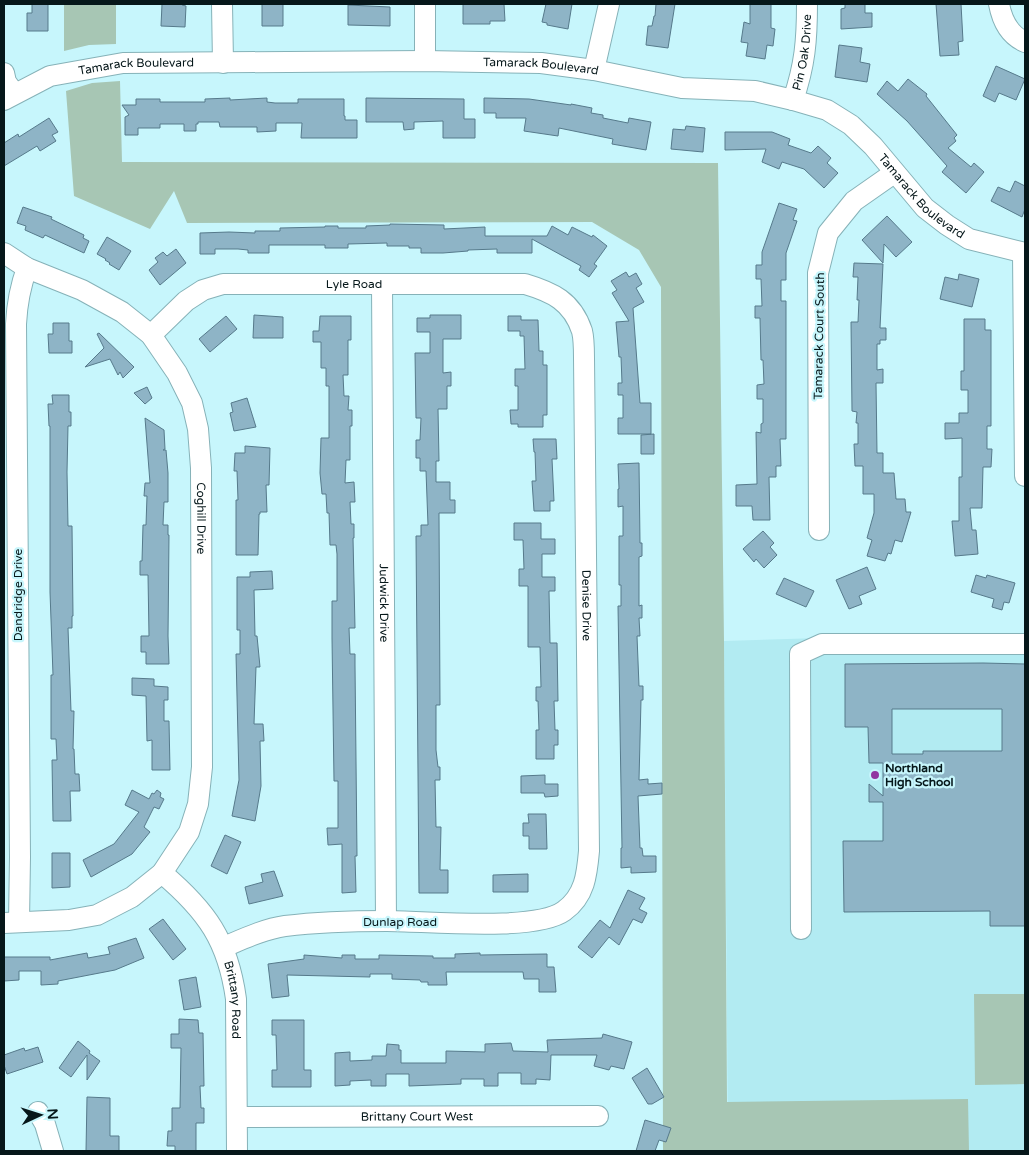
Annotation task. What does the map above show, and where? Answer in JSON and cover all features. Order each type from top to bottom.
[{"type":"street","points":[[222,4],[222,63]]},
{"type":"street","points":[[425,4],[425,61]]},
{"type":"street","points":[[594,70],[609,4]]},
{"type":"street","name":"Pin Oak Drive","points":[[793,100],[804,63],[807,39],[807,4]]},
{"type":"street","points":[[999,4],[1002,17],[1010,31],[1025,42]]},
{"type":"street","name":"Tamarack Boulevard","points":[[9,96],[50,76],[123,63],[425,61],[541,63],[594,70],[682,88],[754,91],[827,110],[851,125],[873,146],[894,173],[926,208],[947,225],[969,239],[1024,253]]},
{"type":"street","points":[[4,73],[9,96]]},
{"type":"street","name":"Tamarack Court South","points":[[818,530],[818,273],[828,233],[854,201],[894,173]]},
{"type":"street","points":[[1024,253],[1025,476]]},
{"type":"street","name":"Coghill Drive","points":[[4,254],[27,268],[82,290],[122,312],[151,335],[177,373],[192,403],[198,429],[201,468],[202,767],[198,804],[189,832],[162,873],[132,897],[97,914],[69,920],[11,923]]},
{"type":"street","name":"Dandridge Drive","points":[[11,923],[20,856],[16,324],[20,288],[27,268]]},
{"type":"street","name":"Lyle Road","points":[[151,335],[186,302],[203,290],[223,284],[524,284],[549,292],[570,308]]},
{"type":"street","name":"Judwick Drive","points":[[382,284],[386,921]]},
{"type":"street","name":"Denise Drive","points":[[570,308],[582,332],[584,358],[589,851],[588,873],[583,890],[575,902]]},
{"type":"street","points":[[801,929],[800,654],[822,644],[1025,644]]},
{"type":"street","name":"Brittany Road","points":[[162,873],[200,909],[224,947],[233,977],[236,999],[237,1151]]},
{"type":"street","name":"Dunlap Road","points":[[224,947],[282,926],[386,921],[502,923],[542,920],[563,912],[575,902]]},
{"type":"street","points":[[38,1112],[45,1124],[53,1151]]},
{"type":"street","name":"Brittany Court West","points":[[237,1117],[598,1116]]},
{"type":"shaded area","name":"Northland High School","points":[[1025,636],[1025,1151],[728,1151],[724,641]]},
{"type":"green space","points":[[64,4],[116,4],[116,44],[89,45],[64,51]]},
{"type":"green space","points":[[120,81],[122,162],[718,163],[727,1102],[968,1099],[969,1151],[663,1151],[661,287],[639,250],[592,222],[187,223],[174,191],[150,229],[74,196],[66,91],[92,83]]},
{"type":"green space","points":[[974,994],[1025,994],[1025,1084],[975,1085]]},
{"type":"building","points":[[32,4],[48,4],[48,31],[27,31],[27,13],[32,13]]},
{"type":"building","points":[[162,4],[182,4],[186,6],[185,27],[161,26]]},
{"type":"building","points":[[262,4],[283,4],[283,26],[262,26]]},
{"type":"building","points":[[463,4],[504,4],[505,21],[490,21],[490,24],[463,24]]},
{"type":"building","points":[[546,4],[572,4],[568,29],[547,25],[547,23],[542,22]]},
{"type":"building","points":[[656,4],[675,4],[668,48],[646,45],[648,26],[652,26]]},
{"type":"building","points":[[750,4],[771,4],[771,28],[775,29],[773,46],[767,45],[765,59],[746,56],[748,43],[741,42],[744,22],[750,24]]},
{"type":"building","points":[[845,4],[865,4],[865,13],[872,13],[872,27],[841,29],[841,9],[845,8]]},
{"type":"building","points":[[936,4],[961,4],[963,41],[958,42],[959,55],[940,56]]},
{"type":"building","points":[[348,5],[390,7],[390,26],[348,25]]},
{"type":"building","points":[[839,45],[862,48],[860,62],[870,64],[867,82],[835,77]]},
{"type":"building","points":[[996,66],[1025,79],[1016,100],[999,93],[995,102],[983,96]]},
{"type":"building","points":[[908,79],[927,94],[926,96],[957,135],[954,138],[956,141],[948,148],[971,167],[974,163],[984,172],[966,193],[942,172],[947,166],[907,121],[877,94],[887,81],[898,91]]},
{"type":"building","points":[[230,98],[230,100],[267,98],[267,102],[275,103],[298,103],[298,99],[344,99],[345,120],[357,120],[357,138],[301,138],[302,123],[276,123],[276,131],[257,132],[257,127],[220,127],[219,122],[198,122],[196,124],[196,131],[184,131],[184,124],[160,124],[160,128],[138,128],[138,135],[125,135],[125,117],[129,115],[122,105],[136,105],[136,99],[160,99],[160,102],[205,102],[205,99]]},
{"type":"building","points":[[366,98],[464,99],[464,119],[475,119],[475,138],[443,138],[443,121],[414,122],[414,129],[404,130],[403,122],[366,122]]},
{"type":"building","points":[[484,98],[529,99],[571,104],[592,108],[591,113],[603,115],[603,118],[628,123],[629,118],[651,122],[646,150],[612,144],[613,139],[559,128],[558,136],[524,131],[526,118],[496,118],[496,113],[484,113]]},
{"type":"building","points":[[49,118],[58,132],[52,135],[56,141],[40,151],[37,146],[4,166],[4,143],[18,134],[19,137]]},
{"type":"building","points":[[686,126],[705,128],[703,152],[671,149],[673,129],[685,130]]},
{"type":"building","points":[[725,132],[772,132],[790,139],[788,145],[811,153],[818,146],[831,158],[827,163],[838,173],[824,188],[804,169],[782,162],[779,169],[762,162],[766,149],[725,150]]},
{"type":"building","points":[[1015,181],[1025,186],[1025,209],[1022,217],[991,201],[998,187],[1010,192]]},
{"type":"building","points":[[779,203],[797,209],[793,220],[797,221],[786,253],[786,280],[781,280],[781,301],[786,301],[786,439],[780,439],[781,466],[776,466],[776,477],[769,477],[770,520],[753,520],[752,506],[736,506],[736,485],[757,484],[756,432],[761,433],[763,399],[757,399],[757,385],[764,384],[763,360],[761,360],[760,318],[755,318],[755,306],[762,306],[761,279],[756,279],[756,265],[762,265],[762,252]]},
{"type":"building","points":[[23,207],[52,217],[51,219],[84,235],[83,238],[89,241],[84,253],[45,235],[43,238],[25,230],[26,226],[17,223]]},
{"type":"building","points":[[887,216],[912,242],[896,257],[884,244],[883,263],[862,240]]},
{"type":"building","points":[[390,224],[444,225],[444,229],[485,227],[485,236],[547,236],[552,226],[568,235],[572,227],[592,237],[593,235],[607,246],[594,264],[597,266],[589,277],[579,270],[581,266],[532,239],[532,253],[497,253],[497,249],[421,253],[421,248],[387,246],[387,243],[348,244],[348,248],[325,248],[325,245],[269,245],[269,253],[248,253],[248,250],[238,249],[215,249],[215,254],[200,254],[200,233],[255,233],[255,231],[280,231],[280,228],[325,226],[366,228],[366,226]]},
{"type":"building","points":[[107,237],[131,251],[119,270],[97,254]]},
{"type":"building","points":[[176,249],[186,263],[160,285],[149,270],[158,262],[155,258],[163,252],[167,256]]},
{"type":"building","points":[[854,263],[883,264],[880,328],[886,328],[886,340],[880,340],[880,344],[877,344],[877,370],[883,369],[883,383],[876,383],[877,453],[883,453],[883,473],[894,473],[896,499],[905,499],[906,512],[911,512],[902,542],[895,540],[891,554],[888,553],[885,561],[867,556],[872,540],[867,538],[874,513],[874,494],[863,494],[863,466],[855,466],[854,444],[858,444],[858,423],[856,423],[857,412],[852,411],[851,322],[858,322],[859,300],[857,300],[858,277],[853,277]]},
{"type":"building","points":[[626,272],[629,277],[636,273],[642,284],[636,288],[644,302],[633,308],[640,403],[651,403],[651,434],[618,434],[618,418],[623,418],[623,395],[618,395],[618,383],[622,383],[621,357],[619,357],[616,322],[629,321],[612,293],[617,290],[611,281]]},
{"type":"building","points":[[959,274],[979,279],[972,307],[940,299],[945,277],[958,280]]},
{"type":"building","points":[[254,315],[283,317],[283,338],[253,338]]},
{"type":"building","points":[[430,315],[461,315],[461,339],[443,339],[443,373],[451,372],[451,386],[447,386],[447,409],[438,409],[439,461],[436,461],[436,482],[450,482],[450,500],[455,500],[455,513],[439,513],[440,705],[436,705],[436,750],[438,767],[440,767],[440,780],[435,780],[436,827],[441,827],[440,870],[448,870],[448,893],[419,893],[416,536],[421,536],[421,525],[428,525],[426,471],[420,471],[420,458],[416,458],[416,440],[420,440],[421,418],[416,418],[415,353],[430,353],[430,332],[417,332],[417,318],[430,318]]},
{"type":"building","points":[[226,316],[237,329],[210,352],[199,339]]},
{"type":"building","points":[[320,316],[351,316],[351,340],[348,340],[348,375],[343,375],[344,396],[349,396],[348,410],[352,410],[350,460],[346,460],[345,483],[354,482],[355,502],[350,502],[351,524],[354,524],[355,628],[349,628],[350,654],[355,654],[357,856],[355,856],[356,892],[342,893],[342,844],[328,845],[327,828],[338,828],[338,781],[334,781],[332,638],[332,601],[337,601],[337,554],[336,545],[330,545],[329,513],[327,513],[326,494],[322,494],[320,473],[321,438],[329,438],[329,386],[326,386],[326,368],[321,368],[321,342],[313,342],[313,331],[319,331]]},
{"type":"building","points":[[508,316],[521,316],[521,320],[538,320],[539,351],[543,351],[543,365],[547,365],[547,415],[543,415],[543,427],[518,427],[518,424],[511,424],[510,410],[518,410],[518,386],[515,386],[515,369],[525,369],[524,336],[520,336],[520,331],[508,331]]},
{"type":"building","points":[[964,319],[985,319],[985,330],[991,330],[991,426],[987,426],[987,449],[992,449],[991,467],[983,467],[982,508],[970,508],[972,530],[976,530],[978,554],[955,556],[952,521],[959,521],[959,477],[962,477],[962,438],[945,439],[945,423],[959,423],[959,413],[968,413],[968,390],[961,390],[961,371],[964,371]]},
{"type":"building","points":[[53,323],[69,323],[69,341],[72,341],[72,353],[49,353],[48,334],[53,334]]},
{"type":"building","points":[[99,333],[134,367],[123,378],[120,372],[118,375],[110,359],[85,367],[104,348],[97,334]]},
{"type":"building","points":[[147,387],[152,398],[145,404],[134,393]]},
{"type":"building","points":[[52,395],[69,395],[69,412],[71,412],[71,426],[68,426],[67,472],[68,526],[72,526],[73,616],[72,628],[68,628],[71,711],[74,711],[73,749],[75,774],[79,774],[80,791],[70,791],[71,821],[53,821],[52,760],[57,760],[56,739],[51,739],[51,675],[53,675],[50,592],[50,426],[48,404],[53,404]]},
{"type":"building","points":[[247,398],[256,427],[234,431],[230,413],[233,412],[231,403]]},
{"type":"building","points":[[145,418],[164,430],[165,449],[163,450],[166,450],[168,502],[164,502],[163,525],[168,525],[169,535],[169,664],[146,664],[146,652],[141,652],[141,636],[149,636],[148,575],[140,575],[143,525],[146,525],[147,496],[144,496],[145,483],[150,483]]},
{"type":"building","points":[[654,434],[654,454],[641,454],[641,435]]},
{"type":"building","points":[[533,439],[556,439],[557,459],[552,459],[554,501],[550,501],[550,511],[534,511],[532,481],[536,481]]},
{"type":"building","points":[[245,446],[270,448],[269,485],[266,485],[267,512],[260,512],[259,514],[258,555],[236,555],[236,500],[238,500],[237,471],[234,471],[235,453],[245,453]]},
{"type":"building","points":[[639,463],[640,543],[642,543],[642,556],[639,557],[639,606],[642,605],[642,618],[639,618],[640,636],[637,636],[639,686],[643,686],[643,700],[641,700],[639,780],[648,779],[648,784],[662,783],[662,794],[638,796],[640,848],[642,848],[643,856],[656,856],[656,872],[631,873],[631,867],[621,868],[618,606],[621,606],[619,536],[623,536],[623,506],[618,507],[618,464]]},
{"type":"building","points":[[514,523],[541,523],[541,539],[555,539],[555,554],[542,554],[542,577],[555,577],[555,591],[549,591],[550,643],[557,643],[558,701],[554,701],[555,730],[558,730],[558,745],[554,745],[554,759],[536,759],[536,730],[539,730],[536,687],[541,687],[540,647],[528,647],[528,586],[519,586],[519,569],[524,569],[523,540],[514,540]]},
{"type":"building","points":[[763,531],[774,543],[770,547],[777,555],[764,568],[756,559],[754,562],[743,549]]},
{"type":"building","points":[[867,567],[876,589],[859,596],[862,604],[849,609],[836,580]]},
{"type":"building","points":[[272,571],[273,589],[254,590],[255,636],[257,636],[260,667],[256,667],[254,724],[263,724],[264,741],[260,741],[261,786],[255,821],[232,816],[239,780],[236,654],[240,654],[240,630],[237,630],[237,577],[250,577],[250,572]]},
{"type":"building","points":[[976,575],[986,578],[987,575],[1015,583],[1009,603],[1004,602],[1002,610],[992,607],[994,599],[971,592]]},
{"type":"building","points":[[784,578],[814,591],[806,607],[776,594]]},
{"type":"building","points":[[845,664],[1025,664],[1025,926],[990,926],[990,911],[844,912],[843,841],[883,841],[883,802],[869,802],[869,784],[883,796],[883,763],[869,763],[868,727],[845,727]],"holes":[[[892,709],[1002,709],[1002,751],[923,751],[923,754],[892,754]]]},
{"type":"building","points":[[132,678],[154,679],[154,686],[168,687],[168,700],[164,700],[164,721],[169,721],[170,770],[152,770],[152,740],[147,741],[146,696],[132,695]]},
{"type":"building","points":[[545,775],[545,784],[558,784],[558,796],[545,797],[544,793],[521,793],[521,776]]},
{"type":"building","points":[[132,790],[149,799],[152,793],[154,794],[157,790],[161,793],[160,797],[164,799],[159,809],[154,807],[144,827],[150,832],[132,854],[91,877],[83,860],[114,844],[139,812],[125,805]]},
{"type":"building","points":[[528,814],[546,814],[547,849],[529,849],[529,836],[523,836],[523,823],[529,823]]},
{"type":"building","points":[[225,835],[241,842],[227,874],[211,866]]},
{"type":"building","points":[[52,853],[70,853],[70,887],[52,888]]},
{"type":"building","points":[[274,871],[283,896],[249,904],[245,887],[263,882],[261,874]]},
{"type":"building","points":[[528,874],[528,892],[493,892],[493,875]]},
{"type":"building","points":[[628,890],[645,898],[639,909],[647,913],[642,923],[633,919],[619,945],[609,937],[592,958],[578,947],[600,920],[610,928]]},
{"type":"building","points":[[163,919],[186,949],[173,960],[149,929]]},
{"type":"building","points":[[136,938],[144,958],[115,970],[58,981],[58,984],[41,985],[41,971],[19,971],[19,980],[4,981],[4,957],[50,957],[50,960],[87,953],[88,958],[110,954],[108,947]]},
{"type":"building","points":[[480,953],[480,955],[547,954],[547,967],[554,967],[556,992],[539,992],[539,979],[524,979],[523,972],[446,972],[447,985],[428,985],[428,982],[421,982],[420,980],[392,979],[392,974],[370,974],[370,977],[287,975],[289,996],[272,998],[268,964],[304,959],[304,955],[342,958],[342,955],[355,955],[355,959],[379,959],[379,955],[455,958],[455,954]]},
{"type":"building","points":[[196,977],[201,1007],[184,1010],[179,980]]},
{"type":"building","points":[[179,1019],[198,1020],[199,1033],[203,1033],[204,1086],[200,1086],[201,1108],[204,1108],[204,1123],[196,1123],[196,1151],[175,1151],[175,1146],[167,1146],[168,1131],[172,1131],[172,1108],[180,1108],[181,1048],[171,1048],[171,1034],[179,1034]]},
{"type":"building","points":[[272,1020],[304,1020],[304,1070],[311,1070],[311,1087],[272,1087],[272,1070],[277,1070],[276,1035],[272,1035]]},
{"type":"building","points":[[603,1034],[632,1042],[624,1069],[611,1066],[609,1070],[594,1066],[597,1055],[551,1055],[550,1080],[536,1079],[536,1084],[521,1084],[521,1073],[498,1073],[498,1086],[484,1086],[484,1079],[461,1079],[461,1084],[409,1086],[409,1074],[386,1074],[386,1086],[371,1086],[371,1080],[350,1081],[350,1085],[335,1086],[335,1053],[350,1052],[350,1061],[372,1060],[372,1056],[386,1056],[387,1044],[399,1045],[401,1063],[446,1063],[446,1051],[485,1052],[485,1044],[511,1043],[513,1051],[548,1052],[547,1040],[602,1038]]},
{"type":"building","points":[[78,1041],[100,1061],[87,1080],[87,1055],[71,1077],[59,1068]]},
{"type":"building","points":[[38,1047],[43,1062],[7,1074],[4,1065],[4,1055],[24,1048],[25,1051]]},
{"type":"building","points":[[647,1068],[664,1097],[652,1104],[648,1104],[632,1078]]},
{"type":"building","points":[[87,1097],[110,1098],[110,1136],[119,1136],[119,1151],[86,1151]]},
{"type":"building","points":[[645,1120],[671,1128],[666,1142],[659,1140],[655,1151],[636,1151]]},
{"type":"place","name":"Northland High School","points":[[875,775]]}]
